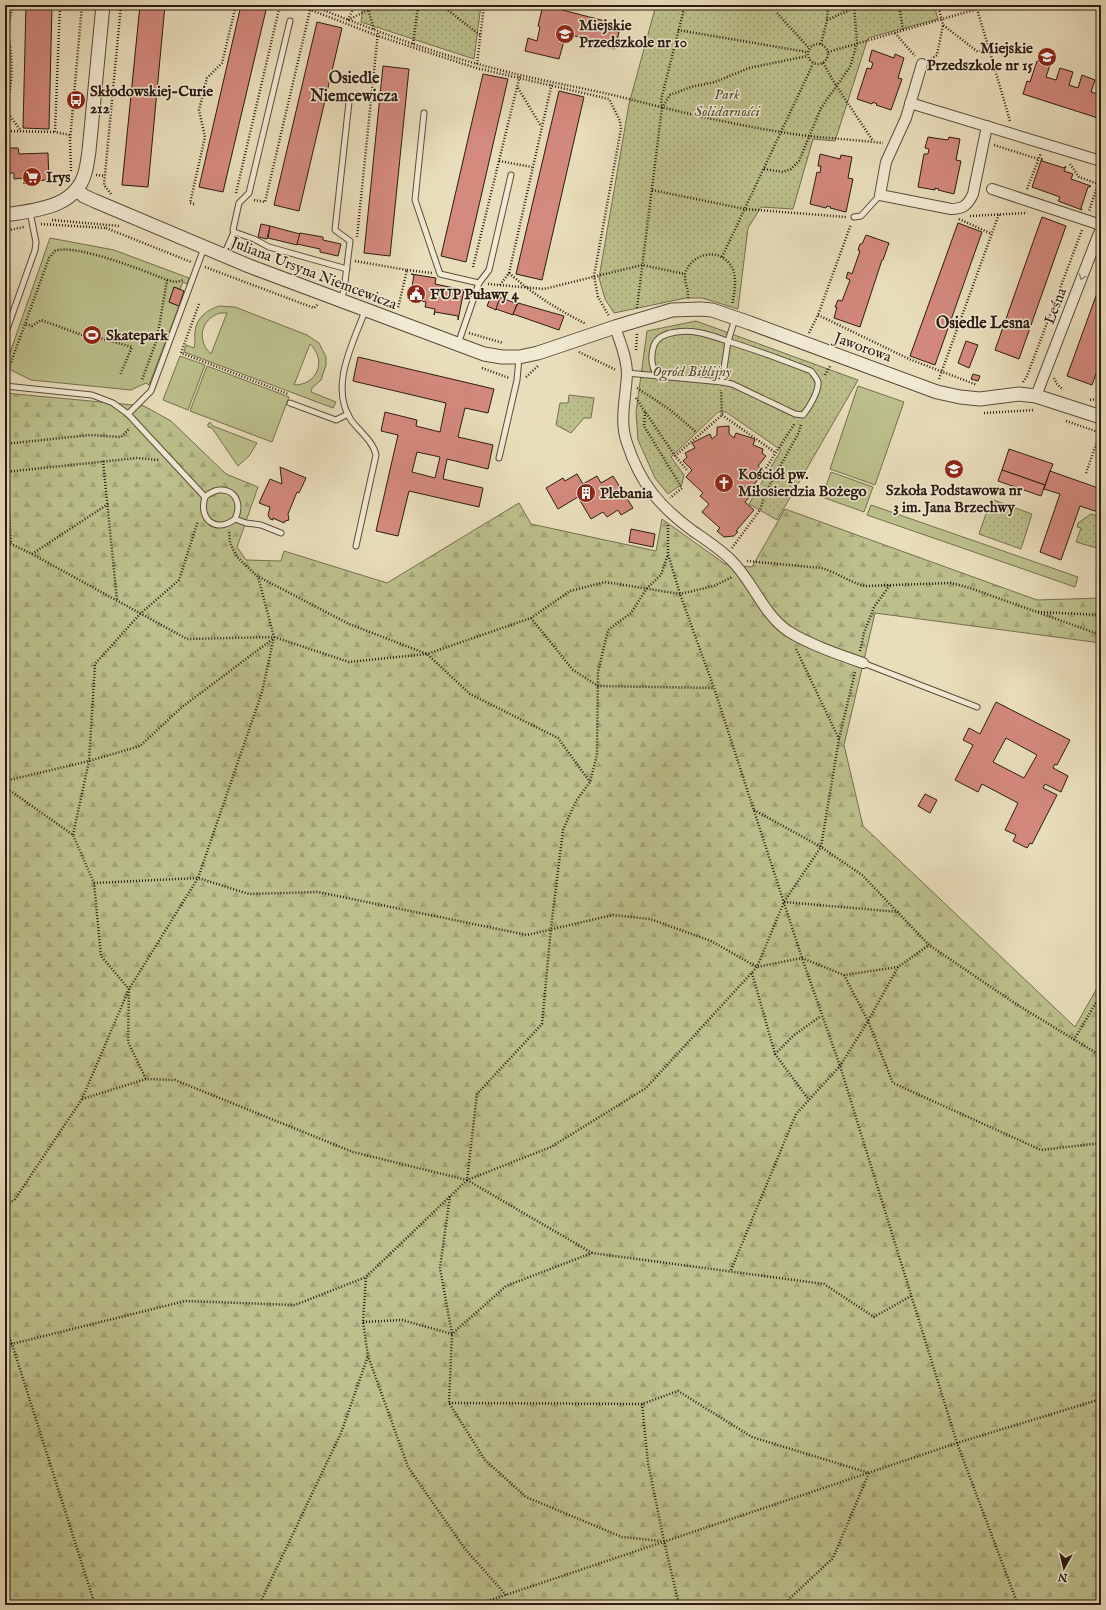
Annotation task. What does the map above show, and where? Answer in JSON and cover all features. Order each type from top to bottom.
[{"type":"street","points":[[5,215],[32,219],[68,198],[76,190],[85,173],[89,151],[103,5]]},
{"type":"street","points":[[922,64],[910,103],[886,162],[880,195],[951,209],[965,207],[969,203],[973,194],[987,126]]},
{"type":"street","points":[[910,103],[1101,161]]},
{"type":"street","points":[[992,189],[1101,226]]},
{"type":"street","name":"Juliana Ursyna Niemcewicza","points":[[76,190],[89,199],[204,248],[340,301],[484,354],[502,357],[519,357],[538,353],[615,327]]},
{"type":"street","name":"Leśna","points":[[1036,396],[1101,226]]},
{"type":"street","name":"Jaworowa","points":[[615,327],[672,310],[688,308],[733,312],[937,392],[960,398],[980,399],[1019,394],[1036,396],[1101,417]]},
{"type":"street","points":[[615,327],[626,360],[627,373],[623,417],[626,441],[643,481],[670,507],[732,560],[769,613],[787,630],[800,638],[860,662]]},
{"type":"lane","points":[[224,256],[234,232],[233,230],[240,203],[249,193],[290,21]]},
{"type":"lane","points":[[340,301],[344,290],[350,241],[335,230],[350,102]]},
{"type":"lane","points":[[424,113],[415,200],[440,274],[479,283]]},
{"type":"lane","points":[[458,345],[479,283],[489,270],[511,175]]},
{"type":"lane","points":[[854,217],[861,216],[880,195]]},
{"type":"lane","points":[[5,335],[35,250],[36,242],[32,219]]},
{"type":"lane","points":[[234,232],[254,239],[269,247],[347,269]]},
{"type":"lane","points":[[128,414],[151,391],[204,248]]},
{"type":"lane","points":[[356,546],[376,455],[372,445],[348,414],[343,393],[344,372],[348,355],[365,310]]},
{"type":"lane","points":[[722,382],[733,312]]},
{"type":"lane","points":[[627,373],[658,377],[722,382],[732,384],[795,414],[803,415],[809,408],[818,386],[817,380],[811,370],[728,341],[701,333],[687,331],[664,335],[656,340],[653,349],[652,362],[653,370],[658,377]]},
{"type":"lane","points":[[499,458],[517,380],[519,357]]},
{"type":"lane","points":[[5,386],[92,395],[113,403],[136,422],[174,461],[205,497]]},
{"type":"lane","points":[[290,403],[336,420],[348,414]]},
{"type":"lane","points":[[220,489],[228,490],[235,496],[238,503],[238,512],[235,519],[228,524],[221,526],[207,519],[203,512],[205,497],[212,491],[220,489]]},
{"type":"lane","points":[[235,519],[246,523],[261,525],[281,533]]},
{"type":"lane","points":[[860,662],[977,707]]},
{"type":"path","points":[[13,5],[6,32],[11,47],[10,93],[5,108],[21,131]]},
{"type":"path","points":[[55,132],[60,5]]},
{"type":"path","points":[[71,171],[70,135],[82,5]]},
{"type":"path","points":[[113,196],[104,185],[121,5]]},
{"type":"path","points":[[194,204],[190,203],[205,137],[199,110],[207,78],[222,63],[236,5]]},
{"type":"path","points":[[235,197],[280,5]]},
{"type":"path","points":[[298,5],[378,36],[476,68],[610,99],[621,124],[594,276],[598,297],[615,327]]},
{"type":"path","points":[[244,198],[265,202],[311,5],[376,32],[413,44],[477,64],[552,83],[613,95],[662,108],[781,132],[894,144]]},
{"type":"path","points":[[348,20],[355,5]]},
{"type":"path","points":[[357,237],[378,36],[367,5]]},
{"type":"path","points":[[348,20],[378,5]]},
{"type":"path","points":[[411,5],[418,7],[432,5]]},
{"type":"path","points":[[441,5],[480,36]]},
{"type":"path","points":[[477,64],[484,5]]},
{"type":"path","points":[[637,310],[662,108],[661,100],[685,5]]},
{"type":"path","points":[[821,44],[827,20],[828,5]]},
{"type":"path","points":[[827,20],[861,5]]},
{"type":"path","points":[[899,5],[903,30]]},
{"type":"path","points":[[894,33],[922,64],[937,55],[943,25],[938,5]]},
{"type":"path","points":[[828,52],[992,5]]},
{"type":"path","points":[[413,44],[418,7]]},
{"type":"path","points":[[764,169],[782,172],[791,169],[799,161],[821,108],[850,67],[857,43],[854,7]]},
{"type":"path","points":[[977,9],[1010,121],[1017,124]]},
{"type":"path","points":[[777,13],[809,48]]},
{"type":"path","points":[[943,25],[978,52],[989,49]]},
{"type":"path","points":[[678,30],[807,52]]},
{"type":"path","points":[[821,44],[826,47],[828,56],[823,63],[818,65],[813,64],[807,56],[809,48],[812,45],[821,44]]},
{"type":"path","points":[[5,46],[11,47]]},
{"type":"path","points":[[662,108],[670,95],[691,87],[715,82],[749,68],[807,56]]},
{"type":"path","points":[[823,63],[873,142]]},
{"type":"path","points":[[722,257],[813,64]]},
{"type":"path","points":[[473,267],[520,75]]},
{"type":"path","points":[[500,285],[508,273],[552,83]]},
{"type":"path","points":[[517,87],[542,127]]},
{"type":"path","points":[[5,131],[55,132],[70,135]]},
{"type":"path","points":[[984,142],[1038,159]]},
{"type":"path","points":[[499,161],[532,167]]},
{"type":"path","points":[[652,190],[745,209],[854,217],[818,316],[808,335]]},
{"type":"path","points":[[938,384],[999,214]]},
{"type":"path","points":[[968,216],[1033,214]]},
{"type":"path","points":[[961,216],[953,217],[992,234]]},
{"type":"path","points":[[5,230],[32,219],[121,226],[132,217]]},
{"type":"path","points":[[107,224],[109,220]]},
{"type":"path","points":[[10,368],[49,258],[54,251],[64,249],[112,259],[167,280],[175,282],[185,280],[191,282]]},
{"type":"path","points":[[688,300],[685,274],[690,264],[703,255],[712,254],[722,257],[729,263],[733,270],[735,281],[733,312]]},
{"type":"path","points":[[354,260],[407,270],[440,274]]},
{"type":"path","points":[[479,283],[544,289],[642,265],[685,274]]},
{"type":"path","points":[[398,313],[407,270]]},
{"type":"path","points":[[508,273],[525,288],[553,307],[590,326]]},
{"type":"path","points":[[142,380],[157,339],[167,280]]},
{"type":"path","points":[[199,304],[181,353],[293,396],[290,403]]},
{"type":"path","points":[[818,316],[909,359],[981,386]]},
{"type":"path","points":[[26,324],[32,326],[41,320],[93,339],[100,338],[132,347],[120,375]]},
{"type":"path","points":[[636,352],[637,331]]},
{"type":"path","points":[[575,350],[620,372],[627,373]]},
{"type":"path","points":[[1055,372],[1054,378],[1056,384],[1064,392]]},
{"type":"path","points":[[633,390],[634,386],[669,410],[696,432]]},
{"type":"path","points":[[721,390],[722,415]]},
{"type":"path","points":[[1097,399],[1101,393]]},
{"type":"path","points":[[633,402],[633,395],[675,456],[687,470]]},
{"type":"path","points":[[1088,400],[1101,400]]},
{"type":"path","points":[[645,412],[644,426],[682,488]]},
{"type":"path","points":[[722,415],[776,453]]},
{"type":"path","points":[[675,456],[722,415]]},
{"type":"path","points":[[766,468],[794,424],[803,415]]},
{"type":"path","points":[[731,550],[760,510],[766,492],[799,432],[803,415]]},
{"type":"path","points":[[5,444],[90,435],[121,437],[136,422]]},
{"type":"path","points":[[1086,474],[1100,433]]},
{"type":"path","points":[[11,544],[6,472],[137,458],[174,461]]},
{"type":"path","points":[[103,461],[117,600]]},
{"type":"path","points":[[467,1180],[477,1094],[542,1024],[551,928],[563,830],[576,801],[590,782],[597,755],[598,672],[608,630],[631,613],[647,588],[661,575],[668,554],[670,507],[665,494]]},
{"type":"path","points":[[32,554],[108,504]]},
{"type":"path","points":[[73,835],[89,761],[95,664],[140,614],[179,580],[203,512]]},
{"type":"path","points":[[228,524],[230,543],[237,557],[258,577],[349,624],[428,654],[470,694],[558,738],[590,782]]},
{"type":"path","points":[[5,541],[32,554],[187,639],[274,637],[348,662],[428,654],[531,618],[570,591],[605,582],[680,594],[714,586],[741,572]]},
{"type":"path","points":[[668,554],[680,594],[714,688],[821,1016],[840,1066],[957,1443],[1018,1605]]},
{"type":"path","points":[[732,560],[821,568],[830,570],[858,584],[866,586],[951,583],[970,588],[1101,635]]},
{"type":"path","points":[[5,1207],[15,1199],[82,1099],[130,989],[198,878],[262,692],[274,637],[258,577]]},
{"type":"path","points":[[5,1344],[12,1344],[185,1301],[295,1305],[366,1277],[467,1180],[551,1147],[646,1088],[757,967],[784,902],[820,847],[839,739],[860,662],[864,633],[874,607],[890,585]]},
{"type":"path","points":[[1035,611],[1101,615]]},
{"type":"path","points":[[531,618],[573,670],[598,686],[714,688]]},
{"type":"path","points":[[787,630],[839,739]]},
{"type":"path","points":[[5,781],[89,761],[140,746],[182,707],[274,637]]},
{"type":"path","points":[[5,787],[73,835],[94,883],[100,956],[130,989],[128,1042],[146,1078]]},
{"type":"path","points":[[754,810],[820,847],[862,875],[930,944],[1016,1004],[1101,1056]]},
{"type":"path","points":[[94,883],[198,878],[249,894],[318,892],[527,935],[551,928],[613,915],[650,919],[711,941],[757,967],[802,958],[844,975],[898,967]]},
{"type":"path","points":[[784,902],[899,912]]},
{"type":"path","points":[[731,1270],[796,1114],[840,1066],[868,1021],[898,967],[930,944]]},
{"type":"path","points":[[752,972],[775,1054],[809,1100]]},
{"type":"path","points":[[844,975],[868,1021],[893,1083],[1040,1150],[1101,1143]]},
{"type":"path","points":[[1074,1040],[1101,994]]},
{"type":"path","points":[[775,1054],[794,1035],[821,1016]]},
{"type":"path","points":[[1096,1053],[1101,1053]]},
{"type":"path","points":[[82,1099],[146,1078],[175,1080],[353,1152],[467,1180],[592,1253],[731,1270],[824,1284],[874,1317],[911,1296]]},
{"type":"path","points":[[450,1195],[440,1268],[452,1334],[449,1403],[485,1460],[526,1497],[622,1537],[664,1541]]},
{"type":"path","points":[[452,1334],[506,1286],[592,1253]]},
{"type":"path","points":[[366,1277],[363,1322],[368,1356],[408,1467],[465,1549],[506,1595]]},
{"type":"path","points":[[363,1322],[402,1320],[452,1334]]},
{"type":"path","points":[[5,1326],[94,1605]]},
{"type":"path","points":[[259,1605],[342,1433],[368,1356]]},
{"type":"path","points":[[449,1403],[642,1404],[678,1391],[752,1437],[869,1474]]},
{"type":"path","points":[[476,1605],[664,1541],[869,1474],[957,1443],[1101,1399]]},
{"type":"path","points":[[642,1404],[648,1463],[679,1605]]},
{"type":"path","points":[[786,1605],[787,1601],[834,1558],[869,1474]]},
{"type":"green space","points":[[363,5],[481,5],[474,59],[361,22]]},
{"type":"green space","name":"Park Solidarności","points":[[656,5],[934,5],[938,19],[868,38],[835,141],[813,139],[793,209],[761,207],[748,228],[738,309],[702,298],[686,298],[614,313],[605,299],[599,278],[629,104]]},
{"type":"green space","name":"Skatepark","points":[[50,238],[114,250],[189,278],[187,284],[183,282],[180,289],[174,287],[169,302],[179,306],[149,385],[146,383],[131,390],[31,380],[5,367]]},
{"type":"green space","points":[[219,306],[235,307],[307,335],[319,343],[326,357],[326,365],[321,380],[312,388],[311,392],[336,402],[333,408],[184,352],[186,345],[194,348],[197,323],[206,312]],"holes":[[[220,313],[227,313],[211,354],[203,343],[203,330],[208,320]],[[310,344],[318,357],[319,364],[317,370],[309,381],[294,385]]]},
{"type":"green space","name":"Ogród Biblijny","points":[[696,321],[858,380],[777,520],[749,504],[781,450],[726,412],[718,412],[671,457],[684,475],[682,484],[668,494],[655,478],[638,440],[636,412],[647,331]]},
{"type":"green space","points":[[180,356],[205,365],[188,410],[163,400]]},
{"type":"green space","points":[[207,366],[289,397],[272,442],[190,411]]},
{"type":"green space","points":[[858,386],[904,402],[875,485],[830,469]]},
{"type":"green space","points":[[5,393],[144,406],[171,421],[226,474],[258,487],[237,547],[246,560],[281,561],[284,551],[387,583],[519,503],[531,524],[656,551],[662,519],[725,564],[752,567],[785,509],[1037,600],[1101,598],[1101,643],[875,613],[844,745],[863,826],[1075,1027],[1101,981],[1101,1605],[5,1605]]},
{"type":"green space","points":[[569,395],[594,398],[591,418],[584,418],[571,433],[556,425],[560,403],[568,403]]},
{"type":"green space","points":[[210,422],[213,426],[257,443],[249,456],[238,466],[212,428],[208,427]]},
{"type":"green space","points":[[831,472],[873,487],[864,512],[822,497]]},
{"type":"green space","points":[[991,499],[1032,514],[1021,549],[979,534]]},
{"type":"green space","points":[[871,505],[1078,577],[1075,587],[867,515]]},
{"type":"green space","points":[[1091,514],[1101,517],[1100,549],[1076,542],[1081,528],[1077,527],[1078,523]]},
{"type":"building","points":[[26,5],[52,5],[49,129],[23,128]]},
{"type":"building","points":[[140,5],[165,5],[148,187],[122,185]]},
{"type":"building","points":[[241,5],[266,10],[223,192],[199,187]]},
{"type":"building","points":[[543,5],[605,21],[603,29],[619,32],[615,49],[591,44],[592,40],[566,34],[559,59],[525,51],[528,38],[537,41],[540,27],[538,26]]},
{"type":"building","points":[[317,22],[342,28],[299,211],[274,205]]},
{"type":"building","points":[[872,50],[894,58],[895,54],[904,58],[898,78],[902,79],[891,110],[876,105],[877,104],[873,102],[872,104],[857,99],[867,68],[871,69],[873,63],[869,61]]},
{"type":"building","points":[[1037,61],[1050,65],[1046,77],[1056,80],[1060,68],[1073,72],[1069,85],[1078,88],[1082,75],[1095,80],[1091,92],[1101,95],[1101,119],[1023,94],[1027,81],[1030,82]]},
{"type":"building","points":[[383,66],[409,69],[390,256],[364,253]]},
{"type":"building","points":[[483,74],[508,79],[466,262],[441,256]]},
{"type":"building","points":[[559,91],[584,97],[542,280],[516,274]]},
{"type":"building","points":[[928,137],[948,140],[949,137],[960,139],[956,160],[961,161],[954,194],[935,188],[935,190],[918,187],[924,154],[928,154],[929,149],[925,148]]},
{"type":"building","points":[[5,148],[18,148],[19,154],[48,153],[49,183],[48,180],[25,181],[24,184],[24,178],[14,179],[14,173],[5,173]]},
{"type":"building","points":[[820,154],[840,159],[841,155],[852,157],[848,178],[853,179],[846,212],[827,206],[826,208],[810,204],[817,172],[820,173],[821,166],[818,166]]},
{"type":"building","points":[[1042,158],[1042,161],[1064,168],[1066,166],[1064,171],[1073,174],[1071,179],[1091,186],[1088,187],[1081,208],[1082,210],[1058,201],[1060,197],[1032,187]]},
{"type":"building","points":[[1042,217],[1066,226],[1019,359],[995,350]]},
{"type":"building","points":[[958,223],[982,232],[935,365],[910,356]]},
{"type":"building","points":[[261,224],[270,226],[267,239],[258,237]]},
{"type":"building","points":[[270,226],[300,234],[297,245],[268,238]]},
{"type":"building","points":[[300,233],[323,237],[323,240],[341,244],[338,256],[320,252],[320,249],[297,244]]},
{"type":"building","points":[[866,235],[889,243],[860,327],[834,318],[837,307],[835,307],[838,300],[842,301],[850,280],[846,278],[848,272],[852,274],[860,251],[858,250],[860,244],[862,244]]},
{"type":"building","points":[[411,274],[436,278],[435,284],[464,290],[458,320],[458,316],[435,312],[434,315],[435,309],[425,307],[426,302],[407,298],[410,298],[414,275]]},
{"type":"building","points":[[1101,282],[1101,360],[1092,385],[1067,376]]},
{"type":"building","points":[[174,287],[184,291],[179,306],[169,302]]},
{"type":"building","points":[[492,294],[500,298],[496,310],[487,306]]},
{"type":"building","points":[[500,297],[517,304],[513,315],[496,309]]},
{"type":"building","points":[[518,303],[564,316],[559,330],[513,314]]},
{"type":"building","points":[[966,341],[978,345],[969,368],[958,363]]},
{"type":"building","points":[[358,357],[494,389],[488,413],[465,408],[458,437],[493,445],[488,469],[447,459],[443,479],[483,488],[479,507],[409,491],[398,536],[376,531],[398,435],[381,431],[385,412],[417,420],[416,426],[440,432],[446,403],[353,381]],"holes":[[[417,452],[440,457],[435,478],[412,472]]]},
{"type":"building","points":[[973,374],[980,376],[978,381],[971,379]]},
{"type":"building","name":"Kościół pw. Miłosierdzia Bożego","points":[[729,426],[729,434],[734,438],[736,433],[755,439],[753,445],[763,449],[762,453],[766,456],[758,466],[765,472],[749,490],[753,493],[745,502],[754,510],[736,531],[738,532],[734,536],[724,537],[717,531],[720,528],[702,512],[709,504],[700,496],[703,493],[686,477],[692,470],[683,461],[687,457],[685,453],[695,448],[692,443],[710,434],[712,439],[717,435],[717,427]]},
{"type":"building","points":[[1009,449],[1053,464],[1045,485],[1002,470]]},
{"type":"building","points":[[280,467],[306,478],[299,493],[297,492],[288,514],[289,520],[285,521],[284,523],[273,518],[273,520],[270,519],[268,515],[270,507],[259,503],[270,479],[282,484]]},
{"type":"building","points":[[1002,470],[1045,485],[1041,496],[998,481]]},
{"type":"building","points":[[1050,471],[1101,489],[1101,513],[1080,506],[1061,560],[1040,552],[1060,494],[1044,489]]},
{"type":"building","name":"Plebania","points":[[577,474],[583,484],[597,476],[601,483],[613,476],[633,508],[621,515],[618,510],[607,517],[603,512],[591,519],[578,497],[558,509],[546,488],[563,478],[565,481]]},
{"type":"building","points":[[631,529],[655,534],[653,547],[629,542]]},
{"type":"building","points":[[996,702],[1070,740],[1057,765],[1055,764],[1053,768],[1068,776],[1061,792],[1045,784],[1043,788],[1057,795],[1032,844],[1030,843],[1027,848],[1013,841],[1016,835],[1005,830],[1018,803],[982,784],[978,792],[955,780],[973,745],[963,740],[969,728],[980,734]],"holes":[[[1006,738],[1037,755],[1024,778],[993,762]]]},
{"type":"building","points":[[925,794],[937,800],[930,813],[918,806]]},
{"type":"place","name":"Miejskie Przedszkole nr 10","points":[[565,34]]},
{"type":"place","name":"Miejskie Przedszkole nr 15","points":[[1047,57]]},
{"type":"place","name":"Skłodowskiej-Curie 212","points":[[76,100]]},
{"type":"place","name":"Irys","points":[[32,177]]},
{"type":"place","name":"FUP Puławy 4","points":[[416,294]]},
{"type":"place","name":"Skatepark","points":[[92,335]]},
{"type":"place","name":"Szkoła Podstawowa nr 3 im. Jana Brzechwy","points":[[954,469]]},
{"type":"place","name":"Kościół pw. Miłosierdzia Bożego","points":[[724,483]]},
{"type":"place","name":"Plebania","points":[[586,493]]},
{"type":"district","name":"Osiedle Niemcewicza","points":[[354,86]]},
{"type":"district","name":"Osiedle Lesna","points":[[983,322]]}]
